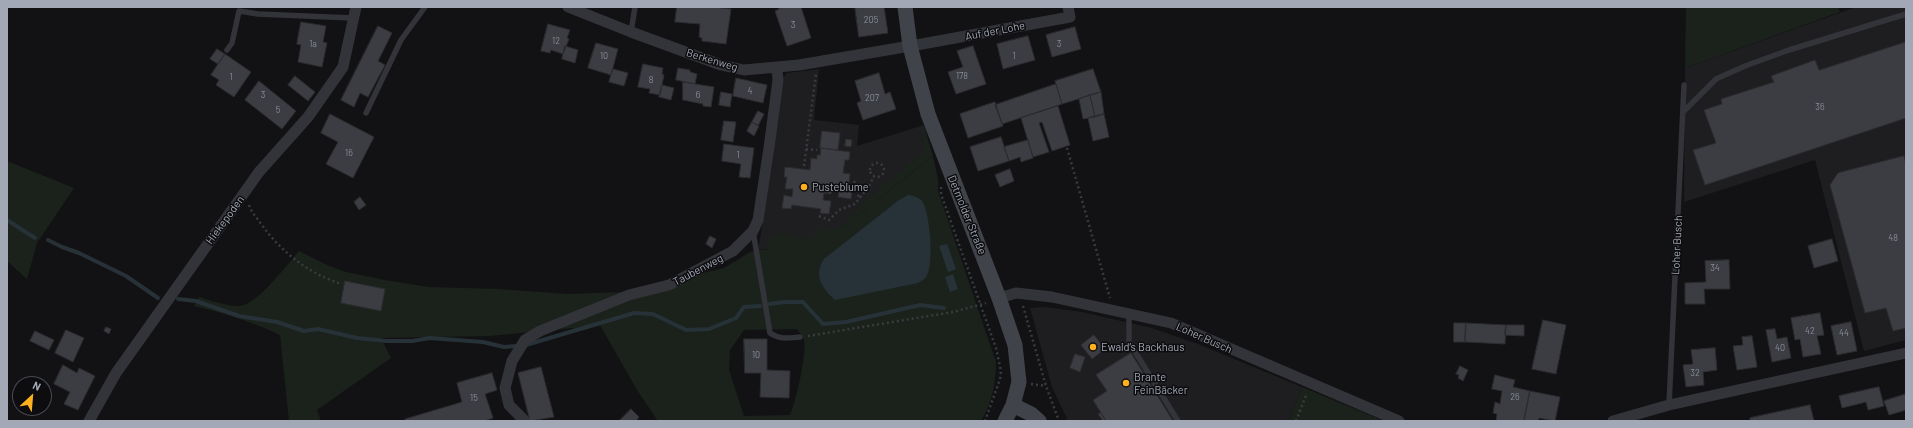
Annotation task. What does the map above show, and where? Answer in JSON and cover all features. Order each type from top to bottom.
[{"type":"main road","name":"Detmolder Straße","points":[[905,7],[910,46],[928,114],[1000,298],[1015,345],[1019,382],[1005,421]]},
{"type":"main road","points":[[1012,405],[1031,414],[1039,421]]},
{"type":"street","name":"Berkenweg","points":[[568,7],[721,65],[744,70],[777,68],[910,46]]},
{"type":"street","name":"Auf der Lohe","points":[[910,46],[1070,16],[1068,7]]},
{"type":"street","name":"Hiekepoden","points":[[89,421],[116,373],[259,172],[308,117],[343,67],[354,12]]},
{"type":"street","name":"Taubenweg","points":[[525,421],[509,405],[505,388],[512,361],[525,340],[540,331],[629,294],[669,285],[733,251],[753,231],[758,220],[769,148],[778,80],[777,68]]},
{"type":"street","name":"Loher Busch","points":[[1000,298],[1016,293],[1052,297],[1171,323],[1399,421]]},
{"type":"street","points":[[1613,421],[1669,405],[1906,353]]},
{"type":"lane","points":[[366,113],[402,40],[425,7]]},
{"type":"lane","points":[[631,32],[635,7]]},
{"type":"lane","name":"Hiekepoden","points":[[227,50],[232,43],[239,11],[258,14],[354,12]]},
{"type":"lane","points":[[1683,112],[1716,79],[1745,66],[1790,50],[1906,14]]},
{"type":"lane","name":"Loher Busch","points":[[1669,405],[1684,85]]},
{"type":"lane","points":[[753,231],[770,333],[776,338],[784,339],[800,337]]},
{"type":"lane","points":[[1129,313],[1129,342],[1178,421]]},
{"type":"path","points":[[804,166],[818,62]]},
{"type":"path","points":[[1067,148],[1114,310]]},
{"type":"path","points":[[806,149],[818,150]]},
{"type":"path","points":[[876,163],[881,164],[885,168],[884,174],[879,177],[874,176],[870,172],[871,166],[876,163]]},
{"type":"path","points":[[819,216],[829,220],[839,210],[855,204],[869,186],[874,176]]},
{"type":"path","points":[[854,181],[859,191],[858,199]]},
{"type":"path","points":[[244,193],[250,208],[269,235],[288,254],[313,272],[328,280],[342,284]]},
{"type":"path","points":[[1016,293],[1025,310],[1046,386],[1059,421]]},
{"type":"path","points":[[800,337],[953,312],[980,306],[1000,298]]},
{"type":"path","points":[[985,421],[1000,379]]},
{"type":"path","points":[[1296,421],[1311,383]]},
{"type":"shaded area","points":[[1686,7],[1838,7],[1840,12],[1685,68]]},
{"type":"shaded area","points":[[1856,7],[1906,7],[1906,340],[1864,351],[1815,160],[1684,202],[1685,68]]},
{"type":"shaded area","points":[[819,69],[814,120],[859,125],[857,146],[924,125],[933,156],[814,250],[794,245],[758,250],[774,154],[781,81],[787,73]]},
{"type":"shaded area","points":[[924,126],[932,156],[814,250],[933,156],[938,179],[938,191],[996,362],[993,393],[981,421],[658,421],[637,390],[600,325],[581,331],[572,328],[490,336],[381,338],[391,358],[317,410],[321,421],[289,421],[280,335],[238,318],[194,306],[199,297],[234,306],[240,306],[251,302],[266,289],[299,251],[327,265],[346,272],[385,280],[429,287],[498,289],[568,294],[624,292],[724,268],[752,251],[768,249],[765,241],[779,232],[810,240],[821,228],[839,228],[858,210],[861,204],[922,153],[925,145],[921,127]],"holes":[[[797,329],[804,340],[805,346],[798,389],[790,415],[744,416],[729,370],[730,350],[744,330]]]},
{"type":"shaded area","points":[[7,161],[74,188],[37,243],[27,279],[7,261]]},
{"type":"shaded area","points":[[908,195],[916,197],[922,201],[927,216],[931,249],[929,269],[926,278],[918,283],[835,300],[826,291],[820,281],[819,270],[824,259],[899,200]]},
{"type":"shaded area","points":[[947,244],[956,269],[948,272],[939,246]]},
{"type":"shaded area","points":[[953,274],[958,289],[950,292],[945,277]]},
{"type":"shaded area","points":[[1044,307],[1082,312],[1152,328],[1198,344],[1302,387],[1289,421],[1068,421],[1052,387],[1030,308]]},
{"type":"shaded area","points":[[1302,387],[1384,421],[1289,421]]},
{"type":"building","points":[[677,7],[713,7],[731,9],[726,44],[702,41],[702,38],[699,37],[700,24],[675,22]]},
{"type":"building","points":[[778,7],[801,7],[811,38],[787,46],[775,11],[779,9]]},
{"type":"building","points":[[855,7],[884,7],[888,33],[859,37]]},
{"type":"building","points":[[301,22],[326,26],[323,42],[327,43],[322,67],[298,62],[301,45],[297,44]]},
{"type":"building","points":[[548,24],[570,30],[567,38],[569,39],[563,54],[551,50],[550,53],[541,51]]},
{"type":"building","points":[[378,26],[392,33],[378,61],[385,65],[368,97],[360,93],[354,107],[341,100]]},
{"type":"building","points":[[1075,27],[1081,49],[1052,57],[1046,35]]},
{"type":"building","points":[[1028,36],[1035,60],[1003,69],[997,44]]},
{"type":"building","points":[[1906,42],[1906,118],[1705,185],[1693,150],[1716,143],[1704,110],[1722,104],[1721,99],[1774,82],[1771,76],[1815,60],[1819,70]]},
{"type":"building","points":[[596,43],[618,49],[611,75],[588,68]]},
{"type":"building","points":[[565,46],[578,50],[575,63],[562,59]]},
{"type":"building","points":[[973,46],[986,84],[956,94],[948,72],[963,67],[957,51]]},
{"type":"building","points":[[217,49],[225,54],[218,64],[210,59]]},
{"type":"building","points":[[225,54],[251,72],[234,97],[216,85],[219,80],[211,75]]},
{"type":"building","points":[[643,64],[663,68],[662,74],[664,75],[660,95],[649,93],[650,89],[638,87]]},
{"type":"building","points":[[678,68],[690,70],[690,72],[697,74],[695,84],[676,80]]},
{"type":"building","points":[[613,69],[628,73],[624,86],[609,82]]},
{"type":"building","points":[[1093,69],[1101,92],[1062,104],[1055,81]]},
{"type":"building","points":[[879,73],[885,94],[890,92],[896,109],[863,120],[857,103],[861,101],[855,81]]},
{"type":"building","points":[[295,76],[315,92],[308,101],[288,85]]},
{"type":"building","points":[[736,78],[767,85],[763,103],[733,96]]},
{"type":"building","points":[[259,81],[296,111],[282,129],[245,100]]},
{"type":"building","points":[[683,82],[714,87],[711,107],[683,100]]},
{"type":"building","points":[[1056,84],[1062,104],[1002,124],[995,105]]},
{"type":"building","points":[[662,85],[674,88],[671,100],[659,97]]},
{"type":"building","points":[[721,92],[732,94],[730,107],[719,105]]},
{"type":"building","points":[[1101,92],[1104,114],[1095,117],[1090,95]]},
{"type":"building","points":[[1090,95],[1095,117],[1083,119],[1079,99]]},
{"type":"building","points":[[995,102],[1003,126],[968,138],[960,114]]},
{"type":"building","points":[[1058,106],[1070,145],[1052,151],[1042,122],[1039,123],[1049,152],[1033,157],[1021,118]]},
{"type":"building","points":[[758,111],[764,114],[758,126],[752,122]]},
{"type":"building","points":[[330,114],[374,137],[353,178],[326,164],[338,142],[321,133]]},
{"type":"building","points":[[1104,114],[1109,137],[1093,141],[1088,118]]},
{"type":"building","points":[[724,121],[736,122],[733,142],[721,140]]},
{"type":"building","points":[[752,122],[759,126],[754,136],[747,131]]},
{"type":"building","points":[[822,131],[840,133],[838,150],[820,148]]},
{"type":"building","points":[[1001,137],[1009,161],[978,171],[970,147]]},
{"type":"building","points":[[846,139],[852,140],[851,147],[845,146]]},
{"type":"building","points":[[1028,140],[1033,158],[1021,162],[1020,157],[1009,161],[1004,147]]},
{"type":"building","points":[[724,144],[754,148],[750,178],[739,177],[741,164],[722,161]]},
{"type":"building","points":[[821,148],[850,152],[849,160],[845,160],[843,173],[850,174],[848,189],[852,190],[851,199],[838,197],[839,189],[832,188],[831,194],[824,193],[823,200],[831,201],[829,214],[820,213],[821,209],[792,205],[791,209],[782,208],[784,195],[792,197],[793,189],[785,189],[787,177],[784,177],[785,167],[810,170],[811,158],[817,159],[817,155],[820,155]]},
{"type":"building","points":[[1904,156],[1906,165],[1906,328],[1893,331],[1886,308],[1865,313],[1830,185],[1838,173]]},
{"type":"building","points":[[1010,169],[1014,181],[1000,187],[995,175]]},
{"type":"building","points":[[360,197],[366,205],[359,210],[354,202]]},
{"type":"building","points":[[710,236],[716,239],[712,248],[706,244]]},
{"type":"building","points":[[1832,239],[1838,261],[1814,268],[1808,246]]},
{"type":"building","points":[[1729,260],[1730,289],[1704,289],[1705,304],[1685,304],[1685,283],[1706,282],[1705,261]]},
{"type":"building","points":[[345,281],[385,289],[381,311],[341,303]]},
{"type":"building","points":[[1820,313],[1824,335],[1817,336],[1821,354],[1803,357],[1800,339],[1795,340],[1791,318]]},
{"type":"building","points":[[1543,320],[1566,325],[1556,374],[1532,369]]},
{"type":"building","points":[[1851,322],[1857,351],[1837,355],[1831,326]]},
{"type":"building","points":[[1454,323],[1466,323],[1465,342],[1454,342]]},
{"type":"building","points":[[1466,323],[1506,325],[1505,344],[1465,342]]},
{"type":"building","points":[[1506,325],[1524,325],[1524,336],[1505,335]]},
{"type":"building","points":[[106,327],[111,329],[109,334],[104,331]]},
{"type":"building","points":[[1775,329],[1777,339],[1787,337],[1791,358],[1772,362],[1766,330]]},
{"type":"building","points":[[66,330],[84,338],[73,362],[55,353]]},
{"type":"building","points":[[35,331],[54,340],[49,350],[30,341]]},
{"type":"building","name":"Ewald’s Backhaus","points":[[1094,335],[1105,349],[1092,359],[1081,345]]},
{"type":"building","points":[[1752,336],[1757,367],[1737,370],[1733,346],[1743,345],[1742,337]]},
{"type":"building","points":[[744,339],[767,339],[767,370],[790,371],[789,398],[760,397],[761,373],[745,373]]},
{"type":"building","points":[[1715,348],[1717,370],[1703,372],[1704,385],[1686,387],[1683,365],[1693,364],[1691,350]]},
{"type":"building","name":"Brante FeinBäcker","points":[[1131,353],[1173,421],[1106,421],[1093,400],[1107,391],[1096,375]]},
{"type":"building","points":[[1075,354],[1085,357],[1080,372],[1070,368]]},
{"type":"building","points":[[63,365],[77,373],[79,368],[95,376],[78,410],[64,404],[70,392],[54,384]]},
{"type":"building","points":[[1460,366],[1468,370],[1463,381],[1458,378],[1459,375],[1456,374]]},
{"type":"building","points":[[541,367],[554,417],[530,421],[518,373]]},
{"type":"building","points":[[492,373],[497,390],[485,394],[493,418],[484,421],[405,421],[405,419],[462,402],[457,383]]},
{"type":"building","points":[[1495,375],[1515,380],[1513,387],[1530,391],[1524,421],[1496,421],[1497,414],[1493,413],[1495,402],[1500,404],[1502,391],[1492,389]]},
{"type":"building","points":[[1879,387],[1884,406],[1868,410],[1866,402],[1842,408],[1839,396]]},
{"type":"building","points":[[1530,391],[1560,397],[1555,421],[1539,418],[1538,421],[1524,421]]},
{"type":"building","points":[[1906,394],[1906,410],[1889,415],[1884,401]]},
{"type":"building","points":[[1810,405],[1814,421],[1750,421],[1750,418]]},
{"type":"building","points":[[631,409],[639,417],[636,421],[621,421],[620,420]]},
{"type":"building","points":[[1101,413],[1106,421],[1103,421],[1098,414]]},
{"type":"waterway","points":[[7,220],[35,238]]},
{"type":"waterway","points":[[48,240],[126,276],[158,298]]},
{"type":"waterway","points":[[178,299],[196,301],[239,316],[277,322],[304,331],[318,329],[357,338],[387,341],[412,341],[430,338],[483,342],[504,347],[516,346]]},
{"type":"waterway","points":[[769,304],[803,302],[823,324],[846,322],[920,305],[944,308]]},
{"type":"waterway","points":[[526,345],[634,313],[653,314],[686,330],[709,329],[736,318],[744,307],[760,306]]},
{"type":"place","name":"Pusteblume","points":[[804,187]]},
{"type":"place","name":"Ewald’s Backhaus","points":[[1093,347]]},
{"type":"place","name":"Brante FeinBäcker","points":[[1126,383]]}]
